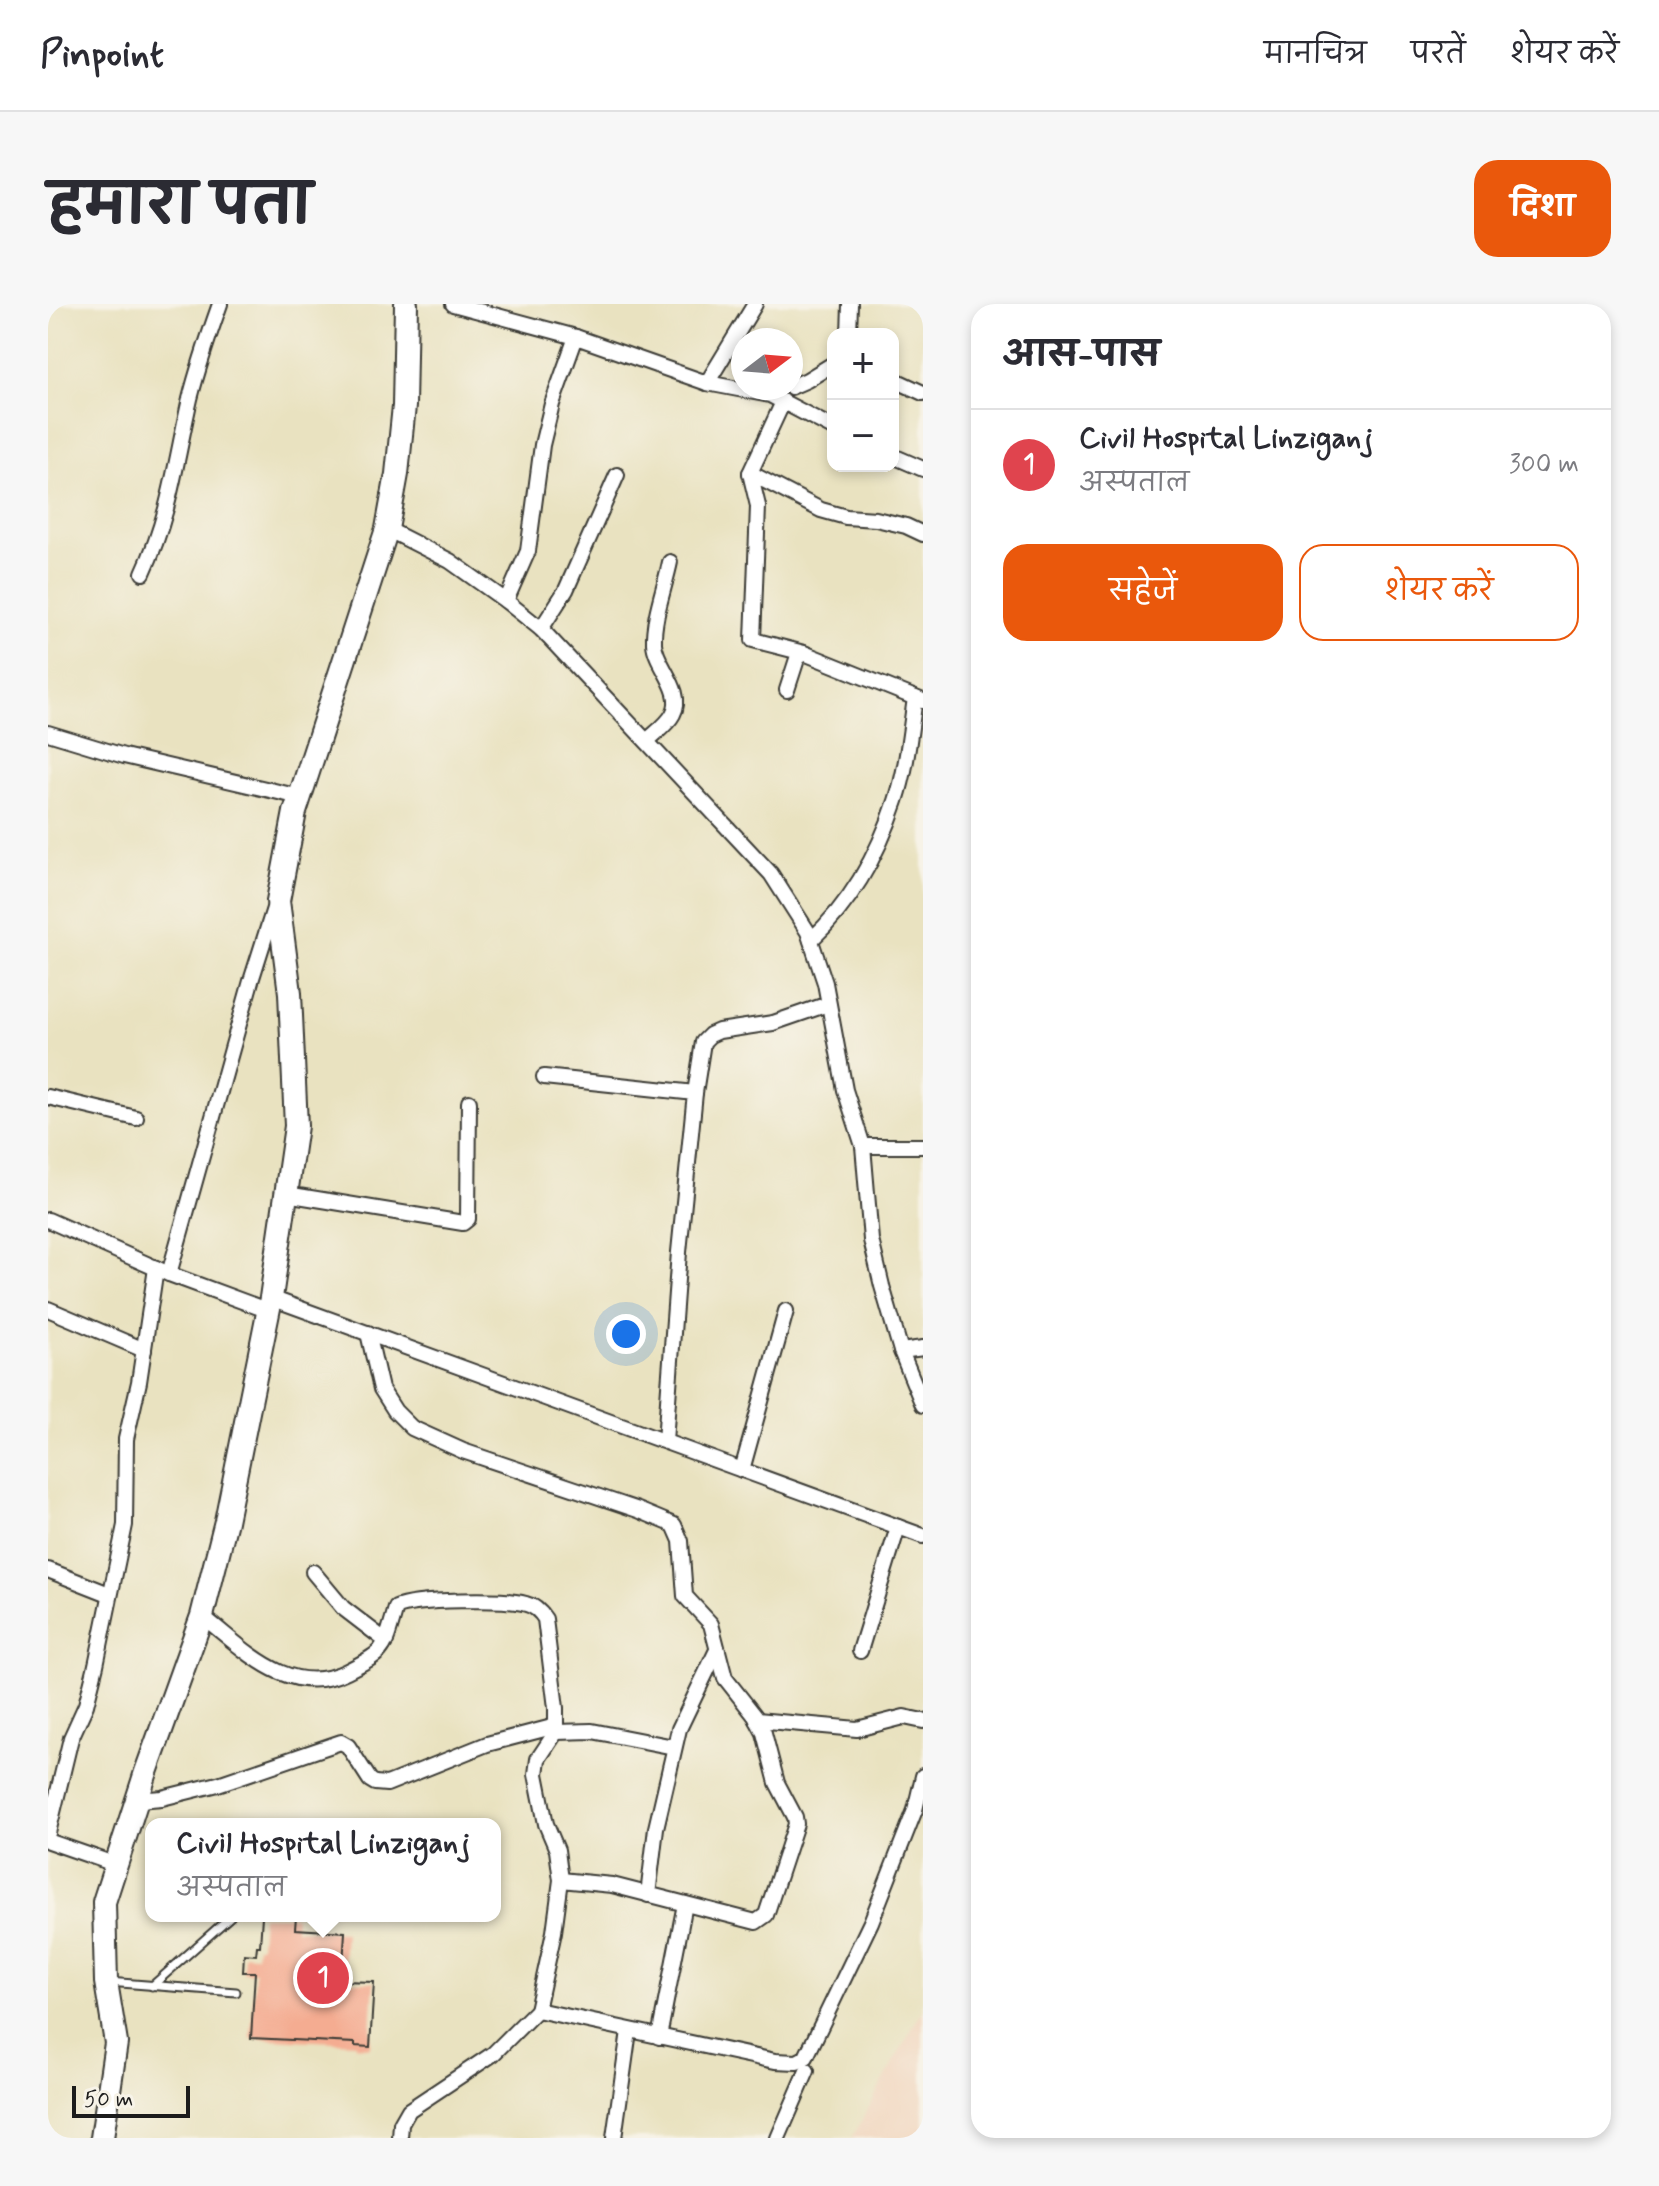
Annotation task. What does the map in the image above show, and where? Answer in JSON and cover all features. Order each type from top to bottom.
[{"type":"street","points":[[143,573],[157,543],[172,495],[190,400],[220,304]]},
{"type":"street","points":[[48,1833],[71,1738],[86,1705],[93,1679],[125,1525],[126,1439],[162,1271],[279,894],[300,797],[387,529],[404,406],[406,304]]},
{"type":"street","points":[[453,304],[576,337],[707,383],[731,386]]},
{"type":"street","points":[[707,383],[755,304]]},
{"type":"street","points":[[849,328],[850,304]]},
{"type":"street","points":[[506,601],[528,551],[542,445],[552,404],[576,337]]},
{"type":"street","points":[[803,382],[827,368]]},
{"type":"street","points":[[899,382],[923,393]]},
{"type":"street","points":[[780,400],[750,473],[758,506],[753,640],[804,653],[919,700],[897,800],[870,862],[835,917],[811,940]]},
{"type":"street","points":[[793,400],[827,424]]},
{"type":"street","points":[[899,459],[923,469]]},
{"type":"street","points":[[750,473],[821,510],[906,526],[923,534]]},
{"type":"street","points":[[541,629],[566,590],[617,475]]},
{"type":"street","points":[[387,529],[450,561],[541,629],[771,874],[811,940],[825,983],[845,1090],[863,1146],[871,1240],[901,1351],[923,1405]]},
{"type":"street","points":[[647,741],[673,715],[676,704],[654,646],[670,562]]},
{"type":"street","points":[[787,690],[797,659],[804,653]]},
{"type":"street","points":[[48,733],[124,756],[300,797]]},
{"type":"street","points":[[102,2138],[116,2043],[106,1982],[104,1902],[202,1616],[226,1521],[270,1305],[296,1126],[290,993],[279,894]]},
{"type":"street","points":[[665,1441],[679,1252],[703,1042],[719,1031],[773,1023],[828,1004]]},
{"type":"street","points":[[544,1077],[695,1093]]},
{"type":"street","points":[[48,1097],[136,1118]]},
{"type":"street","points":[[286,1194],[463,1223],[468,1219],[469,1102]]},
{"type":"street","points":[[863,1146],[923,1146]]},
{"type":"street","points":[[48,1220],[162,1271],[368,1333],[923,1536]]},
{"type":"street","points":[[48,1309],[144,1350]]},
{"type":"street","points":[[742,1470],[786,1311]]},
{"type":"street","points":[[368,1333],[381,1389],[395,1411],[412,1428],[463,1451],[674,1525],[681,1541],[685,1596],[711,1624],[725,1678],[764,1733],[777,1783],[796,1824],[766,1915],[756,1922],[612,1885],[561,1880]]},
{"type":"street","points":[[901,1351],[923,1348]]},
{"type":"street","points":[[860,1651],[898,1527]]},
{"type":"street","points":[[48,1570],[109,1594]]},
{"type":"street","points":[[313,1572],[343,1608],[386,1641]]},
{"type":"street","points":[[202,1616],[272,1670],[305,1681],[339,1675],[377,1656],[386,1641],[396,1608],[403,1605],[438,1601],[516,1602],[529,1604],[540,1611],[545,1619],[556,1729],[538,1759],[536,1774],[546,1824],[557,1850],[561,1880],[554,1932],[537,2010],[493,2054],[409,2110],[401,2124],[400,2138]]},
{"type":"street","points":[[648,1895],[656,1828],[679,1729],[716,1652]]},
{"type":"street","points":[[757,1720],[857,1729],[904,1717],[923,1721]]},
{"type":"street","points":[[138,1800],[162,1798],[218,1784],[341,1742],[348,1746],[370,1780],[387,1784],[487,1744],[556,1729],[592,1731],[674,1747]]},
{"type":"street","points":[[537,2010],[775,2061],[797,2062],[809,2055],[871,1922],[915,1810],[923,1776]]},
{"type":"street","points":[[48,1841],[117,1865]]},
{"type":"street","points":[[659,2037],[685,1904]]},
{"type":"street","points":[[614,2138],[629,2031]]},
{"type":"street","points":[[778,2138],[807,2071]]},
{"type":"lane","points":[[152,1986],[224,1922]]},
{"type":"lane","points":[[106,1982],[236,1992]]},
{"type":"shaded area","points":[[923,2009],[923,2138],[852,2138]]},
{"type":"building","points":[[262,1922],[296,1922],[295,1929],[345,1932],[342,1981],[374,1982],[370,2047],[355,2046],[355,2043],[251,2038],[255,1972],[243,1972],[244,1954],[256,1955],[257,1946],[260,1946]]},
{"type":"place","name":"Civil Hospital Linziganj","points":[[323,1978]]}]
